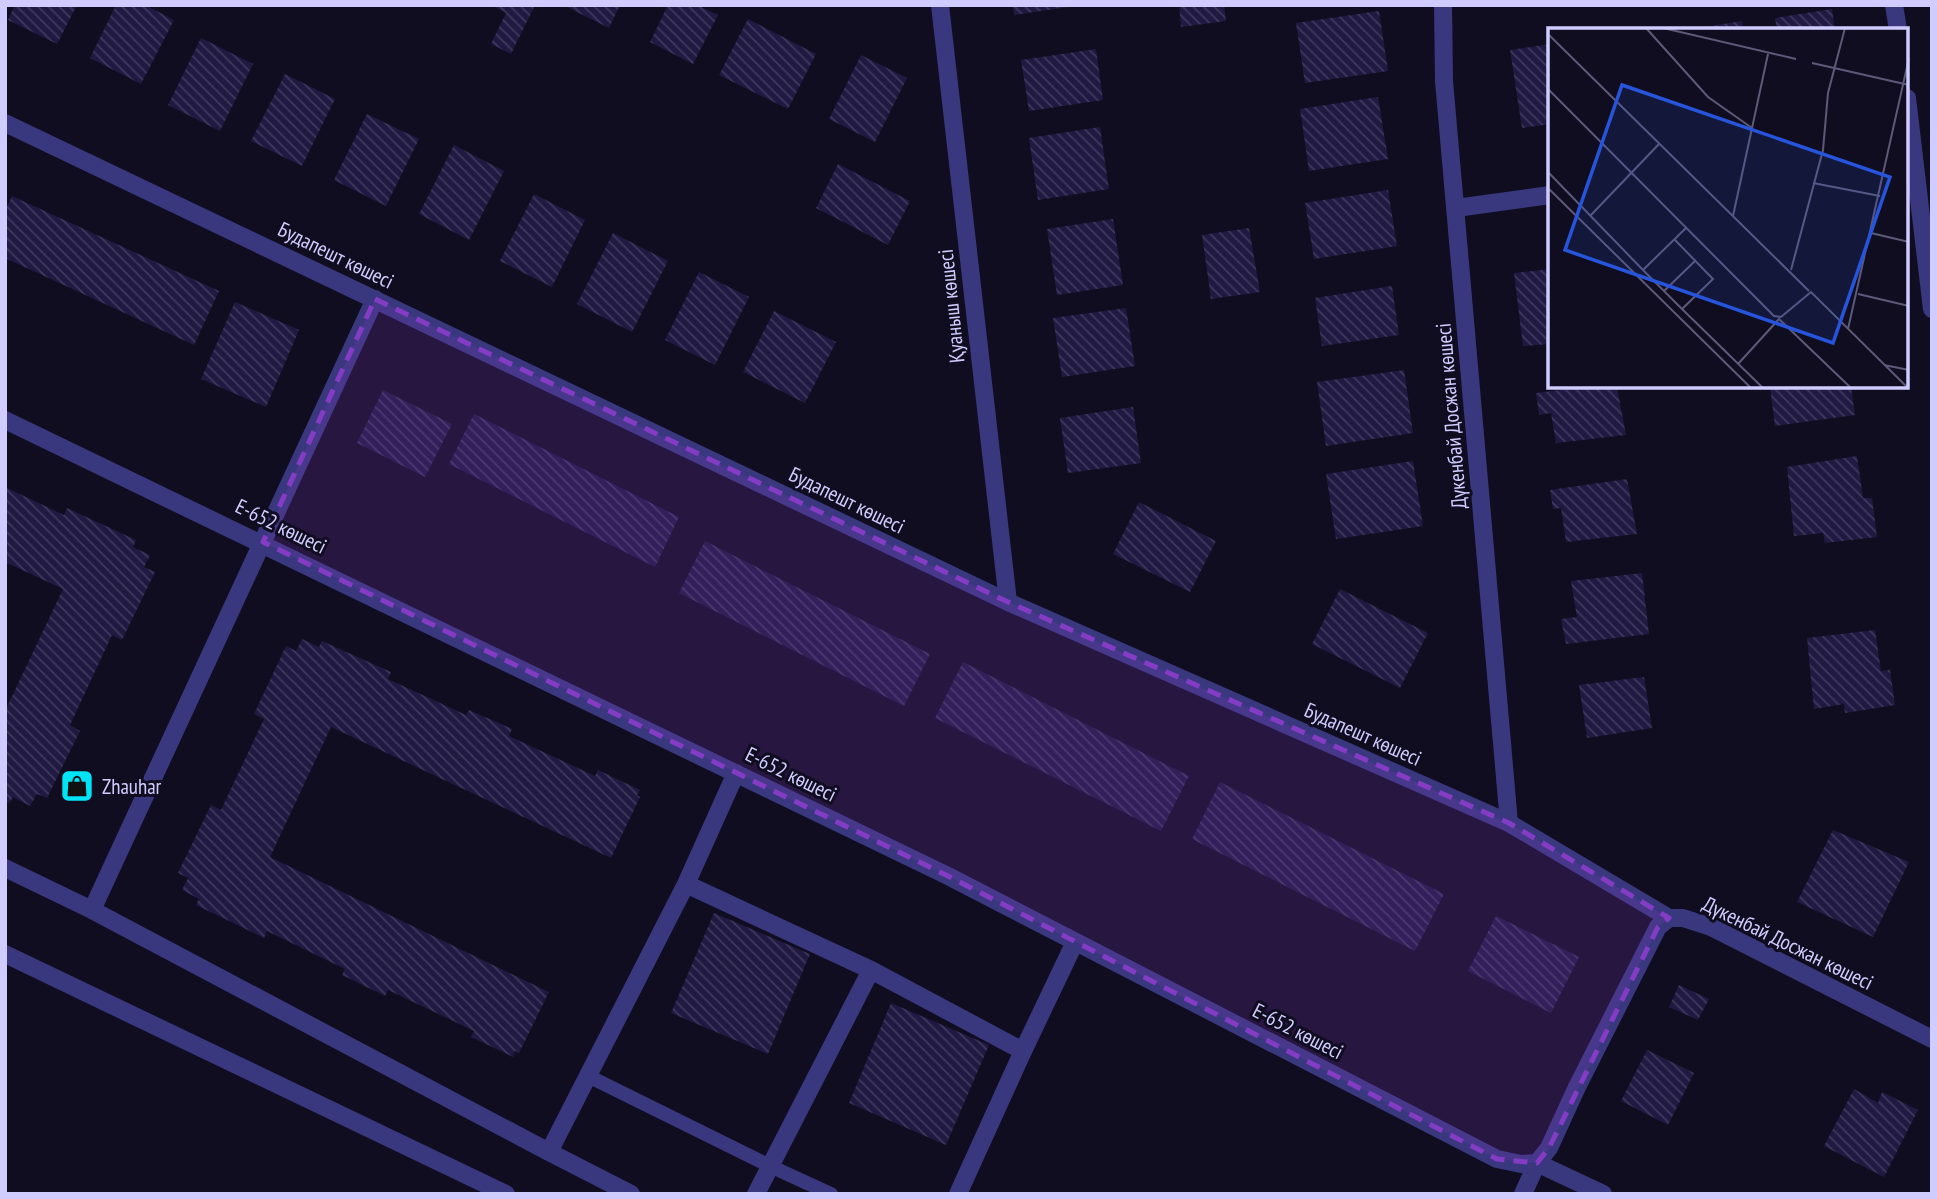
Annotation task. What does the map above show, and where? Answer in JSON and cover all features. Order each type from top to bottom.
[{"type":"street","name":"Қуаныш көшесі","points":[[940,5],[1008,602]]},
{"type":"street","name":"Дүкенбай Досжан көшесі","points":[[1443,5],[1444,80],[1509,823]]},
{"type":"street","points":[[1894,5],[1898,28]]},
{"type":"street","name":"Будапешт көшесі","points":[[5,122],[1008,602],[1509,823],[1669,918]]},
{"type":"street","points":[[1909,124],[1932,309]]},
{"type":"street","points":[[1456,208],[1548,195]]},
{"type":"street","points":[[92,910],[375,299]]},
{"type":"street","name":"Е-652 көшесі","points":[[5,420],[263,542],[948,876],[1497,1159],[1521,1164],[1537,1163]]},
{"type":"street","points":[[549,1152],[686,884],[736,773]]},
{"type":"street","points":[[5,868],[92,910],[631,1194]]},
{"type":"street","points":[[686,884],[871,970],[1023,1051]]},
{"type":"street","name":"Дүкенбай Досжан көшесі","points":[[1537,1163],[1549,1149],[1658,926],[1669,918],[1683,918],[1711,927],[1932,1039]]},
{"type":"street","points":[[958,1194],[1075,942]]},
{"type":"street","points":[[5,954],[506,1194]]},
{"type":"street","points":[[756,1194],[871,970]]},
{"type":"street","points":[[1523,1194],[1537,1163],[1603,1194]]},
{"type":"lane","points":[[588,1076],[831,1194]]},
{"type":"highlighted area","points":[[375,299],[1008,602],[1509,823],[1669,918],[1658,927],[1549,1148],[1537,1163],[1497,1159],[948,876],[263,542]]},
{"type":"building","points":[[15,5],[77,5],[57,44],[8,20]]},
{"type":"building","points":[[116,5],[145,5],[174,20],[141,84],[90,58]]},
{"type":"building","points":[[491,5],[535,5],[511,54],[491,44],[506,13]]},
{"type":"building","points":[[563,5],[620,5],[609,28]]},
{"type":"building","points":[[668,5],[697,5],[718,15],[693,64],[650,42]]},
{"type":"building","points":[[1013,5],[1068,5],[1068,7],[1014,15]]},
{"type":"building","points":[[1179,5],[1224,5],[1226,21],[1181,27]]},
{"type":"building","points":[[1832,9],[1835,28],[1777,28],[1775,18]]},
{"type":"building","points":[[1379,11],[1388,71],[1305,83],[1296,23]]},
{"type":"building","points":[[748,19],[816,54],[788,109],[719,75]]},
{"type":"building","points":[[1742,21],[1743,28],[1698,28]]},
{"type":"building","points":[[201,38],[253,64],[220,131],[168,105]]},
{"type":"building","points":[[1548,44],[1548,124],[1522,128],[1510,50]]},
{"type":"building","points":[[1096,49],[1103,100],[1029,111],[1021,60]]},
{"type":"building","points":[[861,55],[907,78],[875,142],[829,119]]},
{"type":"building","points":[[285,74],[335,99],[302,166],[251,141]]},
{"type":"building","points":[[1378,97],[1388,159],[1309,171],[1300,109]]},
{"type":"building","points":[[367,114],[419,139],[386,206],[334,180]]},
{"type":"building","points":[[1100,127],[1109,189],[1038,200],[1029,138]]},
{"type":"building","points":[[454,145],[504,171],[469,240],[419,214]]},
{"type":"building","points":[[838,164],[910,201],[888,245],[816,208]]},
{"type":"building","points":[[1388,190],[1397,246],[1314,259],[1305,203]]},
{"type":"building","points":[[534,194],[585,220],[552,287],[500,261]]},
{"type":"building","points":[[12,196],[219,291],[194,345],[5,258],[5,211]]},
{"type":"building","points":[[1113,219],[1123,285],[1057,295],[1047,229]]},
{"type":"building","points":[[1249,228],[1260,292],[1211,299],[1202,235]]},
{"type":"building","points":[[613,233],[668,261],[632,332],[577,304]]},
{"type":"building","points":[[1548,269],[1548,344],[1523,346],[1514,273]]},
{"type":"building","points":[[699,272],[749,297],[715,365],[665,340]]},
{"type":"building","points":[[1392,286],[1399,335],[1322,346],[1315,298]]},
{"type":"building","points":[[235,302],[299,330],[266,407],[201,379]]},
{"type":"building","points":[[1126,308],[1135,366],[1062,377],[1053,318]]},
{"type":"building","points":[[774,311],[836,342],[805,403],[743,372]]},
{"type":"building","points":[[1404,370],[1413,433],[1326,446],[1317,382]]},
{"type":"building","points":[[1578,388],[1617,388],[1626,435],[1556,443],[1551,413],[1539,415],[1536,393]]},
{"type":"building","points":[[1770,388],[1851,388],[1855,415],[1775,426]]},
{"type":"building","points":[[383,390],[452,424],[425,477],[357,443]]},
{"type":"building","points":[[1133,407],[1141,463],[1068,473],[1060,418]]},
{"type":"building","points":[[474,414],[679,517],[655,567],[449,464]]},
{"type":"building","points":[[1857,456],[1863,498],[1872,498],[1877,537],[1825,543],[1823,533],[1794,536],[1787,467]]},
{"type":"building","points":[[1413,461],[1423,526],[1336,539],[1326,474]]},
{"type":"building","points":[[1627,479],[1637,534],[1566,542],[1561,508],[1553,509],[1550,490]]},
{"type":"building","points":[[5,487],[64,515],[67,508],[136,540],[133,547],[150,555],[144,567],[155,572],[122,640],[112,635],[70,725],[80,731],[47,798],[37,794],[30,806],[13,797],[10,803],[5,801],[5,711],[63,589],[5,562]]},
{"type":"building","points":[[1139,502],[1216,541],[1190,592],[1113,554]]},
{"type":"building","points":[[705,541],[930,654],[904,706],[679,593]]},
{"type":"building","points":[[1642,573],[1649,634],[1566,644],[1561,619],[1577,617],[1571,581]]},
{"type":"building","points":[[1340,589],[1428,633],[1400,688],[1312,644]]},
{"type":"building","points":[[1875,630],[1881,671],[1890,670],[1895,705],[1845,713],[1844,704],[1814,709],[1807,638]]},
{"type":"building","points":[[302,639],[319,647],[322,641],[391,672],[388,679],[466,715],[469,710],[512,729],[509,736],[595,776],[598,770],[640,790],[637,795],[640,797],[611,858],[331,727],[270,857],[549,992],[519,1053],[515,1051],[513,1057],[471,1037],[474,1031],[388,990],[385,996],[342,975],[345,969],[267,931],[264,938],[196,905],[199,899],[182,890],[188,878],[178,873],[211,805],[221,810],[264,719],[254,714],[286,646],[296,651]]},
{"type":"building","points":[[963,662],[1189,776],[1161,831],[935,718]]},
{"type":"building","points":[[1644,677],[1652,728],[1587,738],[1579,685]]},
{"type":"building","points":[[1220,782],[1444,894],[1415,951],[1192,839]]},
{"type":"building","points":[[1833,830],[1909,862],[1873,937],[1797,902]]},
{"type":"building","points":[[714,913],[810,954],[768,1054],[671,1013]]},
{"type":"building","points":[[1496,916],[1579,957],[1551,1013],[1468,971]]},
{"type":"building","points":[[1679,985],[1709,999],[1698,1020],[1669,1007]]},
{"type":"building","points":[[891,1003],[989,1045],[946,1145],[849,1103]]},
{"type":"building","points":[[1647,1050],[1694,1073],[1668,1125],[1621,1101]]},
{"type":"building","points":[[1854,1089],[1878,1103],[1882,1092],[1918,1110],[1884,1177],[1824,1146]]},
{"type":"place","name":"Zhauhar","points":[[77,786]]}]
